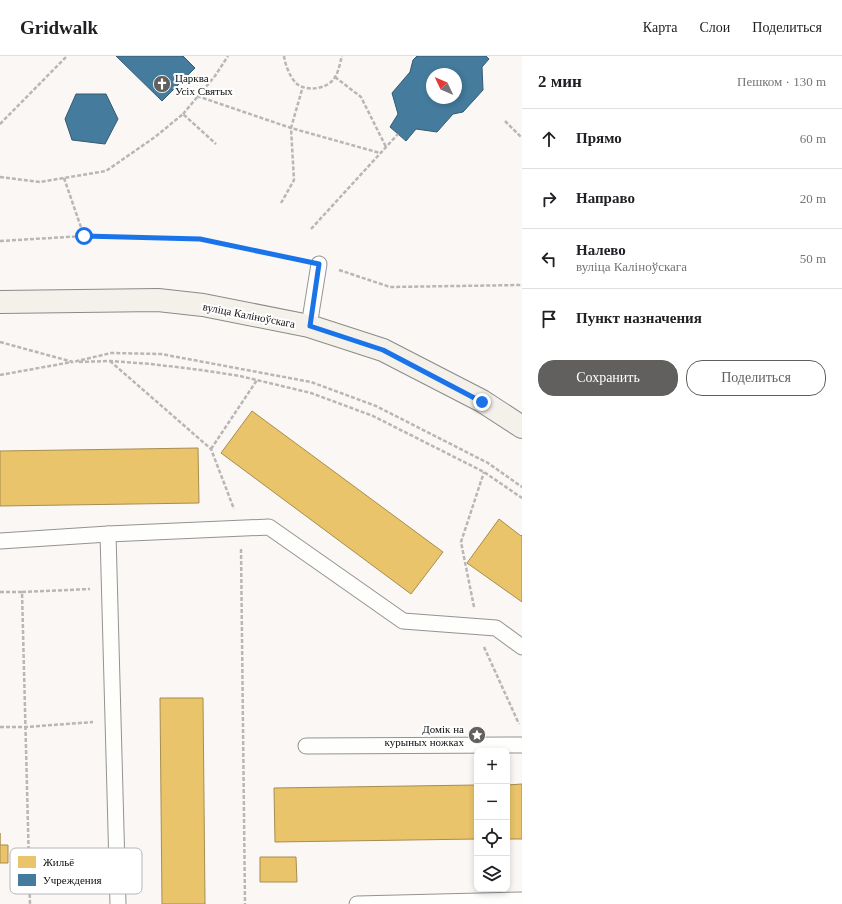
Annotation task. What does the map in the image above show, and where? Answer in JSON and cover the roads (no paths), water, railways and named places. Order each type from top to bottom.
[{"type":"main road","name":"вуліца Каліноўскага","points":[[0,302],[158,300],[203,306],[310,326],[383,350],[482,402],[522,427]]},
{"type":"lane","points":[[310,326],[319,264]]},
{"type":"lane","points":[[0,541],[108,534],[269,528],[403,621],[496,628],[522,647]]},
{"type":"lane","points":[[108,534],[116,848]]},
{"type":"lane","points":[[306,746],[522,745]]},
{"type":"lane","points":[[118,894],[118,904]]},
{"type":"lane","points":[[357,904],[522,900]]},
{"type":"place","name":"Царква Усіх Святых","points":[[162,84]]},
{"type":"place","name":"Домік на курыных ножках","points":[[477,735]]}]
